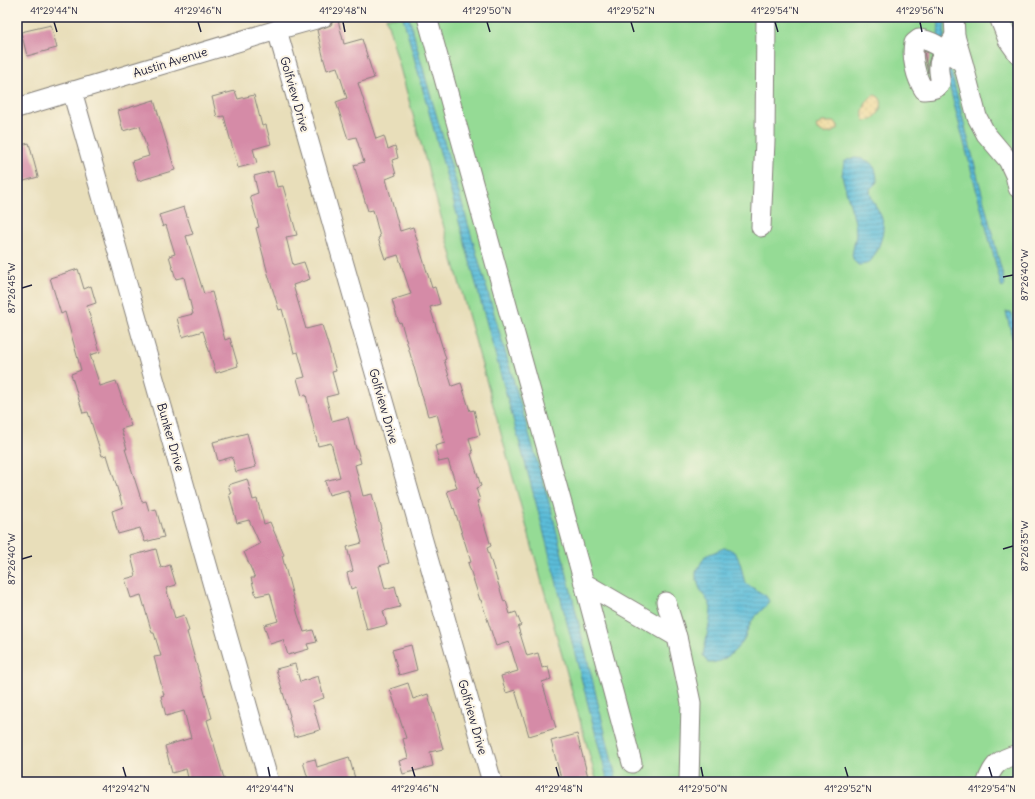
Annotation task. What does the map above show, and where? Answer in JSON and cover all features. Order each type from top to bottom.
[{"type":"street","name":"Austin Avenue","points":[[17,108],[323,17]]},
{"type":"street","points":[[427,17],[584,583],[632,763]]},
{"type":"street","points":[[761,227],[765,141],[766,17]]},
{"type":"street","points":[[954,17],[950,44],[963,63],[977,117],[986,134],[1008,160],[1015,176],[1018,188]]},
{"type":"street","points":[[999,17],[1008,40],[1018,54]]},
{"type":"street","name":"Golfview Drive","points":[[277,30],[492,782]]},
{"type":"street","name":"Bunker Drive","points":[[72,92],[270,782]]},
{"type":"street","points":[[584,583],[677,637]]},
{"type":"street","points":[[666,602],[677,637],[691,703],[689,782]]},
{"type":"street","points":[[987,782],[991,770],[1005,757],[1018,754]]},
{"type":"green space","points":[[386,17],[1018,17],[1018,782],[597,782]]},
{"type":"sand","points":[[874,95],[881,100],[880,109],[878,114],[870,120],[865,121],[863,118],[864,107],[868,100]]},
{"type":"sand","points":[[822,122],[834,122],[838,125],[838,129],[833,132],[822,133],[817,130],[816,126]]},
{"type":"water","points":[[403,17],[409,17],[552,513],[617,782],[608,782],[539,514]]},
{"type":"water","points":[[939,17],[945,17],[944,40],[938,39]]},
{"type":"water","points":[[945,62],[949,64],[1005,284],[1002,288],[948,81]]},
{"type":"water","points":[[855,158],[865,160],[872,164],[876,172],[877,182],[870,189],[870,192],[883,222],[883,233],[874,257],[869,262],[861,265],[858,265],[854,261],[852,255],[856,235],[855,222],[842,176],[844,162]]},
{"type":"water","points":[[1006,312],[1011,312],[1018,339],[1018,361]]},
{"type":"water","points":[[724,548],[730,549],[737,556],[745,583],[766,596],[769,601],[751,622],[739,647],[720,661],[708,663],[703,655],[711,608],[700,589],[696,578],[696,572],[705,556]]},
{"type":"building","points":[[338,20],[344,44],[362,39],[374,78],[358,83],[376,139],[384,136],[388,149],[395,146],[398,158],[392,160],[396,175],[386,179],[400,231],[413,227],[432,288],[435,287],[440,304],[430,307],[446,359],[444,360],[452,386],[461,383],[470,411],[474,410],[480,435],[469,438],[473,453],[471,454],[481,486],[476,488],[480,500],[477,501],[491,546],[487,548],[504,602],[506,601],[510,614],[516,612],[521,625],[518,627],[527,656],[538,653],[542,668],[548,666],[551,679],[542,682],[556,728],[529,736],[515,690],[506,693],[501,676],[518,671],[509,642],[496,646],[480,600],[468,563],[471,562],[447,491],[457,488],[448,460],[439,462],[435,446],[445,443],[437,414],[428,416],[401,322],[399,323],[392,300],[411,294],[398,255],[385,259],[378,238],[380,237],[373,210],[368,211],[354,165],[364,162],[356,137],[348,139],[336,102],[347,98],[337,67],[327,70],[324,60],[317,30],[331,25],[333,21]]},
{"type":"building","points":[[51,25],[57,48],[27,56],[21,32]]},
{"type":"building","points":[[924,51],[931,54],[928,64],[928,73]]},
{"type":"building","points":[[235,91],[238,99],[254,95],[262,126],[266,125],[271,144],[253,149],[257,163],[238,168],[224,116],[217,117],[212,97]]},
{"type":"building","points":[[154,100],[175,170],[138,181],[132,161],[149,156],[140,126],[123,131],[118,111]]},
{"type":"building","points":[[29,143],[38,177],[17,183],[17,146]]},
{"type":"building","points":[[273,171],[277,187],[283,186],[297,235],[286,237],[293,265],[304,262],[310,279],[293,285],[306,329],[322,325],[336,371],[332,372],[338,394],[326,397],[332,421],[348,417],[361,463],[355,465],[363,496],[372,494],[389,563],[379,566],[385,589],[395,586],[400,607],[383,611],[387,625],[367,630],[356,587],[351,589],[347,573],[353,571],[347,547],[362,543],[348,490],[329,495],[325,481],[340,477],[331,443],[318,446],[306,395],[302,396],[297,379],[305,377],[298,352],[294,353],[282,309],[279,310],[256,228],[259,227],[250,196],[258,193],[254,176]]},
{"type":"building","points":[[184,207],[193,234],[186,236],[204,294],[212,292],[225,340],[230,338],[238,366],[216,373],[203,331],[182,337],[177,318],[193,314],[184,277],[176,279],[169,256],[175,254],[166,225],[163,227],[159,215]]},
{"type":"building","points":[[78,269],[84,289],[91,286],[96,303],[87,306],[100,352],[90,355],[100,386],[116,381],[131,426],[121,429],[127,449],[125,449],[142,502],[146,501],[149,511],[156,509],[164,537],[145,542],[140,528],[118,534],[112,511],[123,507],[107,455],[102,456],[88,412],[83,413],[71,374],[81,370],[65,312],[61,314],[50,278]]},
{"type":"building","points":[[247,433],[256,467],[236,472],[232,457],[218,461],[213,442]]},
{"type":"building","points":[[247,479],[253,500],[257,499],[264,524],[270,522],[284,555],[282,556],[304,632],[313,630],[317,642],[307,644],[309,649],[288,655],[283,640],[270,644],[264,625],[278,621],[270,593],[256,596],[251,578],[255,578],[244,552],[260,544],[249,520],[237,523],[229,494],[231,493],[228,485]]},
{"type":"building","points":[[156,549],[161,568],[170,565],[176,585],[166,588],[175,618],[184,615],[189,631],[187,632],[212,718],[207,720],[225,782],[189,782],[186,769],[172,773],[165,746],[191,738],[184,711],[166,716],[161,696],[164,695],[154,657],[161,656],[154,633],[152,633],[141,595],[131,598],[125,579],[136,576],[131,556]]},
{"type":"building","points":[[411,645],[417,670],[399,675],[392,650]]},
{"type":"building","points":[[295,664],[300,682],[318,676],[324,698],[312,702],[320,730],[294,737],[290,716],[276,669]]},
{"type":"building","points":[[408,683],[413,699],[428,694],[443,749],[430,752],[433,766],[403,774],[399,761],[408,758],[403,739],[406,738],[390,689]]},
{"type":"building","points":[[577,734],[588,777],[570,782],[562,782],[551,741]]},
{"type":"building","points":[[349,757],[356,782],[309,782],[303,762],[315,759],[317,767]]}]
